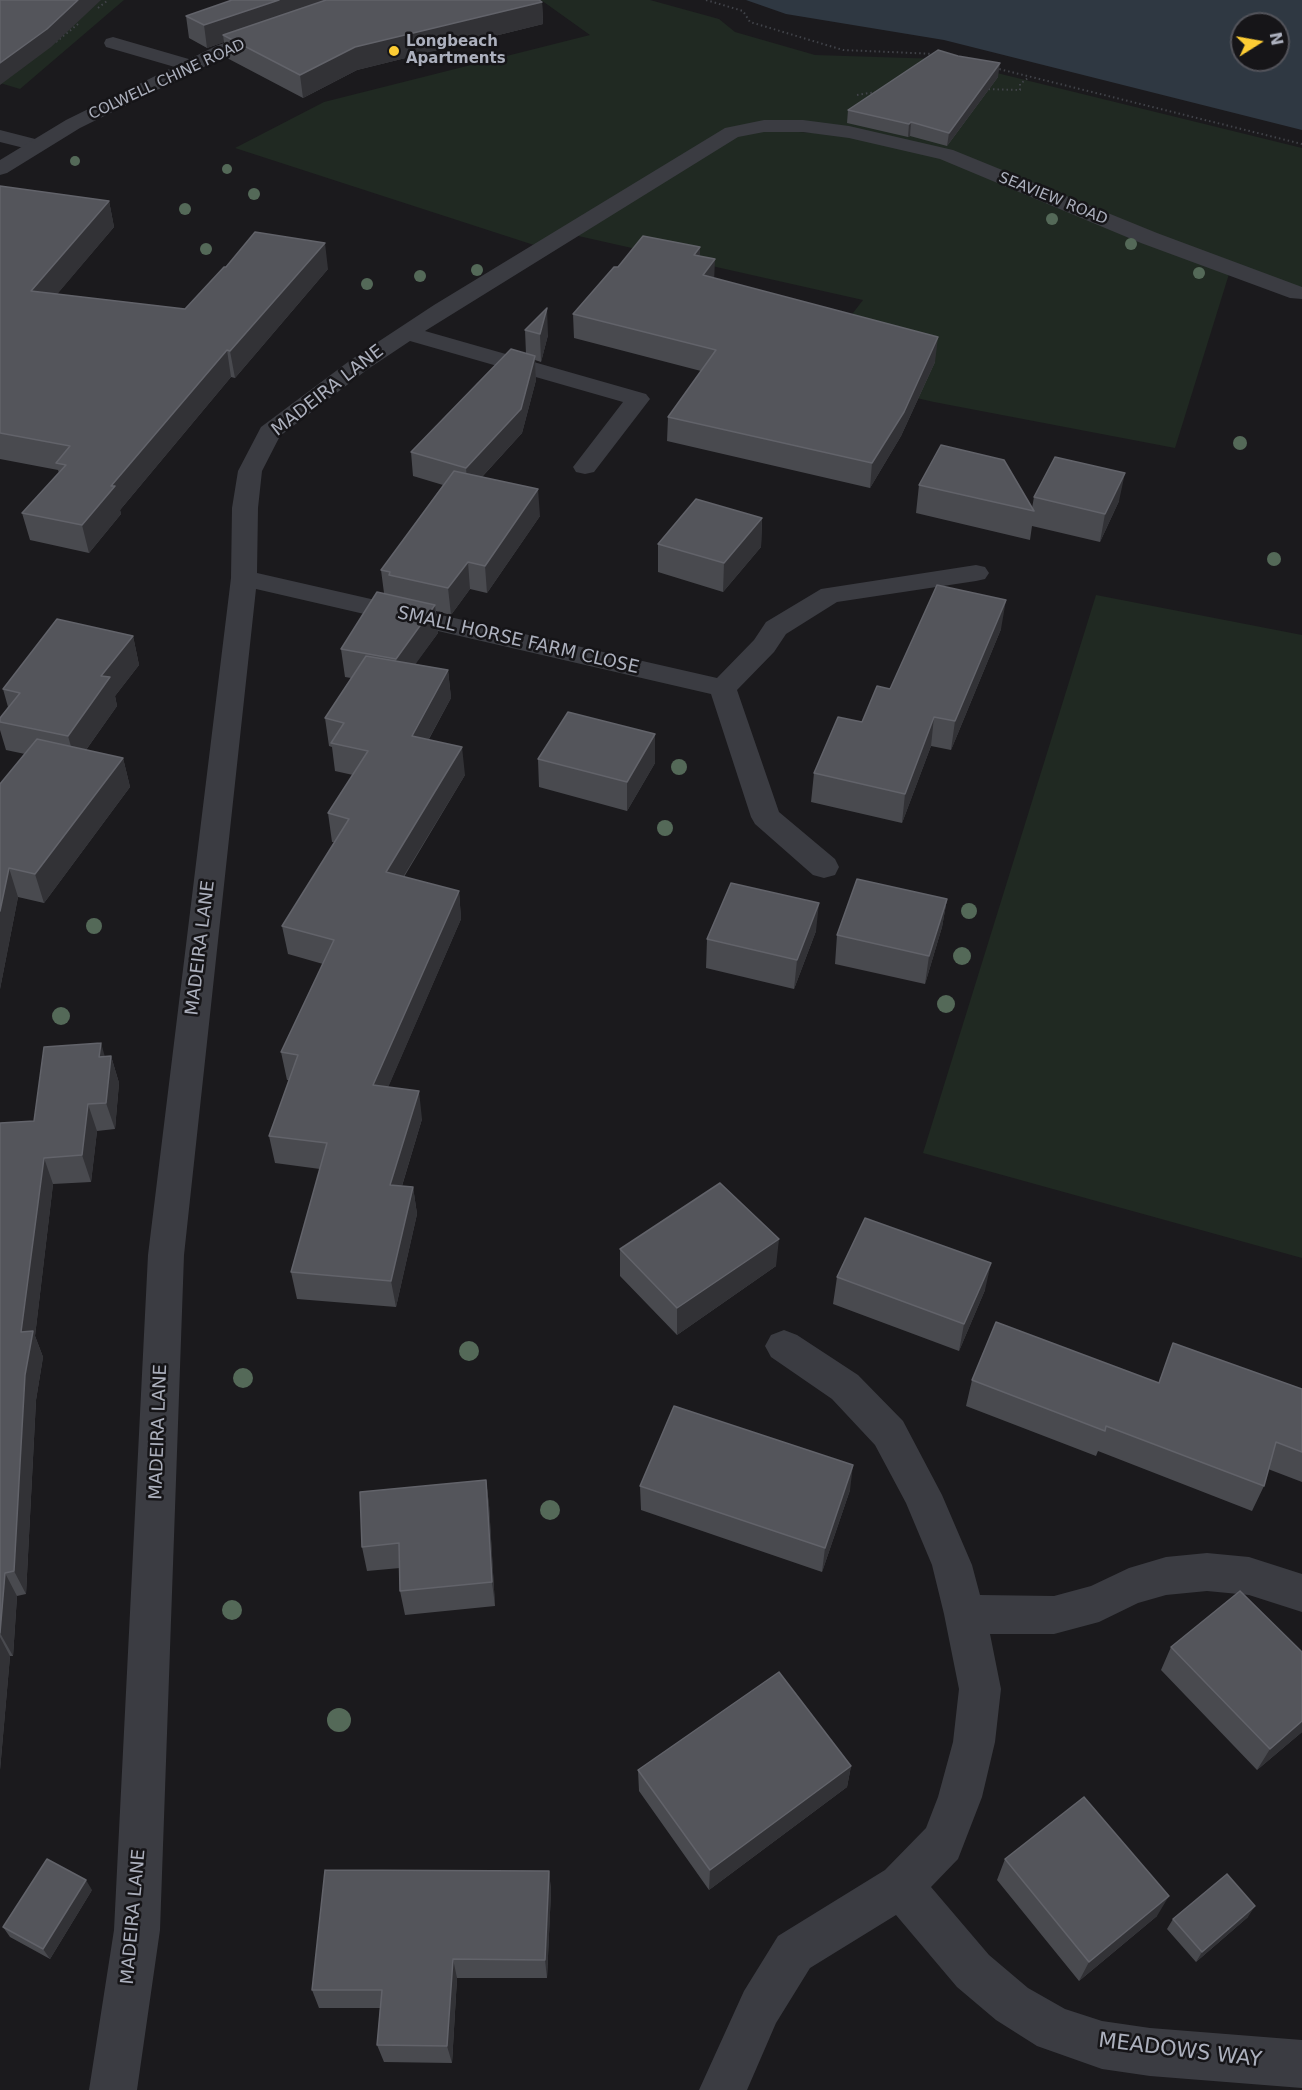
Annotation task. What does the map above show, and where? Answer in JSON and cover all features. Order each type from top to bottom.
[{"type":"street","name":"COLWELL CHINE ROAD","points":[[0,169],[73,124],[225,49],[288,28]]},
{"type":"street","points":[[113,43],[192,66]]},
{"type":"street","name":"MADEIRA LANE","points":[[113,2090],[137,1930],[166,1255],[244,578],[245,508],[250,471],[270,432],[360,364],[407,333],[732,132],[764,126],[803,126]]},
{"type":"street","name":"SEAVIEW ROAD","points":[[803,126],[849,132],[946,154],[1149,238],[1300,293]]},
{"type":"street","points":[[0,136],[36,146]]},
{"type":"street","points":[[407,333],[638,399],[585,467]]},
{"type":"street","points":[[824,867],[765,817],[723,688],[764,646],[776,628],[830,595],[976,573]]},
{"type":"street","name":"SMALL HORSE FARM CLOSE","points":[[244,578],[723,688]]},
{"type":"street","points":[[723,2090],[760,2007],[794,1952],[901,1886],[942,1844],[960,1797],[974,1742],[980,1689],[965,1614],[952,1565],[922,1495],[889,1433],[844,1387],[784,1346]]},
{"type":"street","points":[[965,1614],[1054,1615],[1100,1603],[1129,1587],[1166,1576],[1207,1572],[1249,1576],[1302,1593]]},
{"type":"street","name":"MEADOWS WAY","points":[[901,1886],[973,1971],[1011,2004],[1054,2029],[1102,2045],[1150,2052],[1302,2064]]},
{"type":"path","points":[[706,0],[743,11],[750,22],[843,50],[936,54]]},
{"type":"path","points":[[66,23],[77,25],[113,43]]},
{"type":"path","points":[[988,66],[1028,78],[1302,144]]},
{"type":"path","points":[[974,88],[995,91],[1020,90],[1020,84],[1028,78]]},
{"type":"path","points":[[803,126],[823,100],[878,92]]},
{"type":"shaded area","points":[[0,0],[124,0],[20,89],[0,83]]},
{"type":"shaded area","points":[[541,0],[650,0],[719,19],[735,32],[815,55],[940,59],[1302,148],[1302,288],[1152,236],[1024,182],[851,130],[728,129],[537,246],[235,148],[324,102],[590,35]]},
{"type":"shaded area","points":[[746,0],[1302,0],[1302,130],[944,40],[786,14]]},
{"type":"shaded area","points":[[767,130],[848,135],[942,157],[1229,274],[1175,448],[934,402],[856,384],[802,379],[863,300],[574,235],[736,134]]},
{"type":"shaded area","points":[[1096,595],[1302,635],[1302,1258],[923,1153]]},
{"type":"building","points":[[0,0],[78,0],[47,29],[0,63]]},
{"type":"building","points":[[232,0],[279,0],[204,25],[186,16]]},
{"type":"building","points":[[326,0],[539,0],[542,2],[355,47],[300,75],[223,35]]},
{"type":"building","points":[[938,50],[1000,63],[949,133],[911,122],[909,124],[848,110]]},
{"type":"building","points":[[0,186],[109,201],[31,291],[185,309],[226,267],[255,232],[325,243],[230,351],[227,350],[111,486],[115,486],[82,525],[22,513],[66,465],[56,463],[70,446],[0,433]]},
{"type":"building","points":[[643,236],[700,247],[694,255],[715,259],[703,275],[938,337],[904,412],[872,463],[668,417],[716,350],[573,314],[614,267],[618,267]]},
{"type":"building","points":[[547,308],[540,334],[525,330]]},
{"type":"building","points":[[511,349],[535,356],[521,409],[466,468],[411,452]]},
{"type":"building","points":[[941,445],[1004,460],[1034,511],[919,485]]},
{"type":"building","points":[[1055,457],[1125,473],[1105,514],[1034,497]]},
{"type":"building","points":[[454,471],[538,489],[485,566],[468,562],[448,588],[389,575],[390,572],[381,570]]},
{"type":"building","points":[[696,499],[762,518],[724,563],[658,544]]},
{"type":"building","points":[[937,585],[1006,600],[955,721],[934,717],[905,794],[814,773],[838,717],[862,722],[877,686],[890,689]]},
{"type":"building","points":[[377,592],[435,605],[396,659],[341,649]]},
{"type":"building","points":[[57,619],[133,636],[101,676],[110,677],[68,736],[0,722],[0,718],[20,693],[3,689]]},
{"type":"building","points":[[366,656],[448,670],[412,736],[462,747],[386,872],[459,891],[373,1085],[419,1091],[390,1185],[413,1187],[391,1281],[291,1272],[327,1143],[269,1136],[298,1055],[281,1052],[334,940],[282,926],[349,819],[328,813],[368,751],[331,743],[344,723],[325,718]]},
{"type":"building","points":[[568,712],[655,734],[627,782],[538,759]]},
{"type":"building","points":[[37,739],[123,758],[35,874],[9,868],[0,911],[0,784]]},
{"type":"building","points":[[857,879],[947,899],[929,956],[837,935]]},
{"type":"building","points":[[731,883],[819,903],[797,960],[707,939]]},
{"type":"building","points":[[101,1043],[99,1057],[111,1056],[106,1103],[88,1104],[82,1155],[44,1158],[21,1332],[33,1331],[25,1375],[14,1571],[5,1573],[0,1633],[0,1123],[34,1121],[44,1047]]},
{"type":"building","points":[[720,1183],[779,1239],[677,1308],[620,1249]]},
{"type":"building","points":[[865,1218],[991,1263],[964,1324],[837,1277]]},
{"type":"building","points":[[996,1322],[1159,1383],[1173,1343],[1302,1389],[1302,1452],[1276,1442],[1264,1486],[1106,1426],[1105,1431],[972,1380]]},
{"type":"building","points":[[674,1406],[853,1465],[825,1548],[640,1486]]},
{"type":"building","points":[[486,1480],[492,1582],[400,1591],[399,1543],[362,1547],[360,1492]]},
{"type":"building","points":[[1240,1591],[1302,1652],[1302,1721],[1270,1749],[1171,1647]]},
{"type":"building","points":[[779,1672],[851,1766],[710,1870],[638,1770]]},
{"type":"building","points":[[1084,1797],[1169,1896],[1089,1962],[1005,1859]]},
{"type":"building","points":[[47,1859],[86,1880],[43,1949],[3,1927]]},
{"type":"building","points":[[325,1870],[549,1871],[545,1960],[453,1959],[447,2046],[377,2045],[382,1990],[312,1990]]},
{"type":"building","points":[[1227,1874],[1255,1906],[1202,1952],[1173,1919]]},
{"type":"place","name":"Longbeach Apartments","points":[[394,51]]}]
